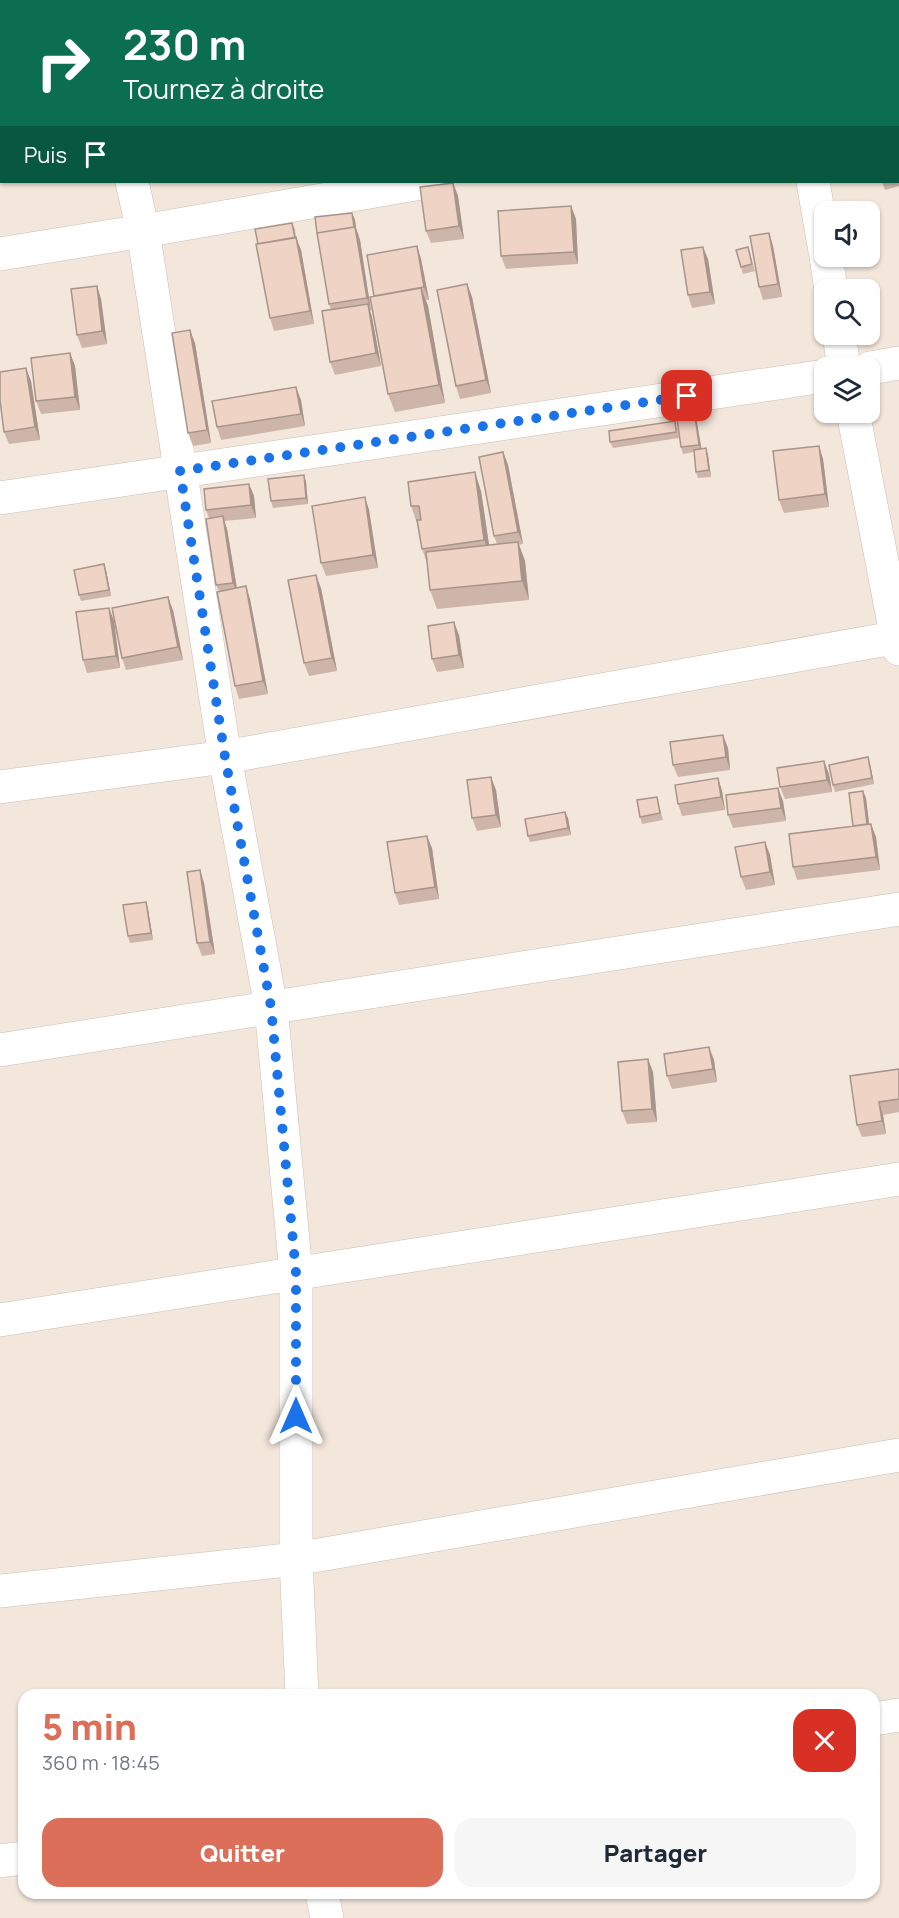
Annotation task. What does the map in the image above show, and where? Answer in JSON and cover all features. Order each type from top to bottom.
[{"type":"street","points":[[132,183],[143,231],[225,757],[271,1007],[296,1273],[296,1559],[302,1689]]},
{"type":"street","points":[[0,254],[421,183]]},
{"type":"street","points":[[813,183],[816,201]]},
{"type":"street","points":[[880,366],[899,363]]},
{"type":"street","points":[[0,498],[814,378]]},
{"type":"street","points":[[0,787],[225,757],[898,641],[855,423]]},
{"type":"street","points":[[0,1050],[899,909]]},
{"type":"street","points":[[0,1320],[899,1179]]},
{"type":"street","points":[[0,1592],[296,1559],[899,1455]]},
{"type":"street","points":[[880,1718],[899,1715]]},
{"type":"street","points":[[0,1861],[18,1859]]},
{"type":"street","points":[[323,1899],[327,1918]]},
{"type":"shaded area","points":[[0,183],[899,183],[899,1918],[0,1918]]},
{"type":"building","points":[[453,183],[459,226],[426,231],[420,187]]},
{"type":"building","points":[[571,206],[574,252],[501,256],[498,211]]},
{"type":"building","points":[[352,213],[354,227],[317,233],[315,217]]},
{"type":"building","points":[[292,223],[295,238],[258,244],[255,229]]},
{"type":"building","points":[[355,227],[367,298],[329,304],[317,233]]},
{"type":"building","points":[[769,233],[778,284],[759,287],[750,236]]},
{"type":"building","points":[[296,237],[310,311],[270,318],[256,244]]},
{"type":"building","points":[[417,246],[424,287],[374,296],[367,255]]},
{"type":"building","points":[[703,247],[710,292],[688,295],[681,250]]},
{"type":"building","points":[[748,247],[752,264],[741,267],[736,250]]},
{"type":"building","points":[[467,284],[486,380],[456,386],[437,290]]},
{"type":"building","points":[[97,286],[102,331],[77,335],[71,289]]},
{"type":"building","points":[[421,288],[439,385],[388,394],[370,297]]},
{"type":"building","points":[[368,304],[376,353],[330,362],[322,311]]},
{"type":"building","points":[[190,330],[207,430],[188,433],[172,333]]},
{"type":"building","points":[[70,353],[75,397],[36,401],[31,358]]},
{"type":"building","points":[[26,368],[35,427],[4,432],[0,400],[0,372]]},
{"type":"building","points":[[296,387],[301,414],[217,427],[212,401]]},
{"type":"building","points":[[695,416],[699,445],[681,447],[677,419]]},
{"type":"building","points":[[675,421],[676,432],[610,442],[609,431]]},
{"type":"building","points":[[819,446],[825,494],[779,500],[773,451]]},
{"type":"building","points":[[706,448],[709,470],[696,472],[694,450]]},
{"type":"building","points":[[503,452],[518,532],[494,536],[479,457]]},
{"type":"building","points":[[475,472],[484,540],[422,549],[417,520],[421,520],[419,506],[411,506],[408,482]]},
{"type":"building","points":[[304,475],[306,498],[271,501],[268,479]]},
{"type":"building","points":[[249,484],[251,505],[206,510],[204,489]]},
{"type":"building","points":[[365,497],[373,555],[321,563],[312,506]]},
{"type":"building","points":[[223,516],[233,583],[216,585],[206,519]]},
{"type":"building","points":[[518,542],[522,581],[430,590],[426,552]]},
{"type":"building","points":[[104,564],[109,590],[79,595],[74,570]]},
{"type":"building","points":[[316,575],[332,658],[304,663],[288,580]]},
{"type":"building","points":[[246,586],[263,681],[235,686],[217,592]]},
{"type":"building","points":[[168,597],[178,647],[122,658],[112,608]]},
{"type":"building","points":[[109,608],[116,656],[83,660],[76,612]]},
{"type":"building","points":[[454,622],[459,655],[432,659],[428,626]]},
{"type":"building","points":[[723,735],[726,757],[673,765],[670,742]]},
{"type":"building","points":[[868,757],[872,778],[833,785],[829,765]]},
{"type":"building","points":[[824,761],[827,780],[780,787],[777,768]]},
{"type":"building","points":[[491,777],[496,815],[472,818],[467,780]]},
{"type":"building","points":[[718,778],[721,797],[678,804],[675,785]]},
{"type":"building","points":[[778,788],[781,808],[728,815],[726,795]]},
{"type":"building","points":[[863,791],[867,824],[853,826],[849,793]]},
{"type":"building","points":[[657,797],[660,813],[640,817],[637,800]]},
{"type":"building","points":[[565,812],[568,828],[528,836],[525,819]]},
{"type":"building","points":[[871,824],[876,857],[793,867],[789,834]]},
{"type":"building","points":[[427,836],[435,887],[395,893],[387,842]]},
{"type":"building","points":[[765,842],[770,872],[741,877],[735,847]]},
{"type":"building","points":[[200,870],[210,942],[197,943],[187,872]]},
{"type":"building","points":[[146,902],[151,933],[128,936],[123,905]]},
{"type":"building","points":[[709,1047],[713,1069],[667,1076],[664,1054]]},
{"type":"building","points":[[648,1059],[652,1109],[622,1111],[618,1062]]},
{"type":"building","points":[[899,1069],[899,1099],[879,1102],[882,1121],[857,1125],[850,1076]]},
{"type":"route","points":[[296,1416],[296,1273],[271,1007],[225,757],[180,471],[687,396]]}]
